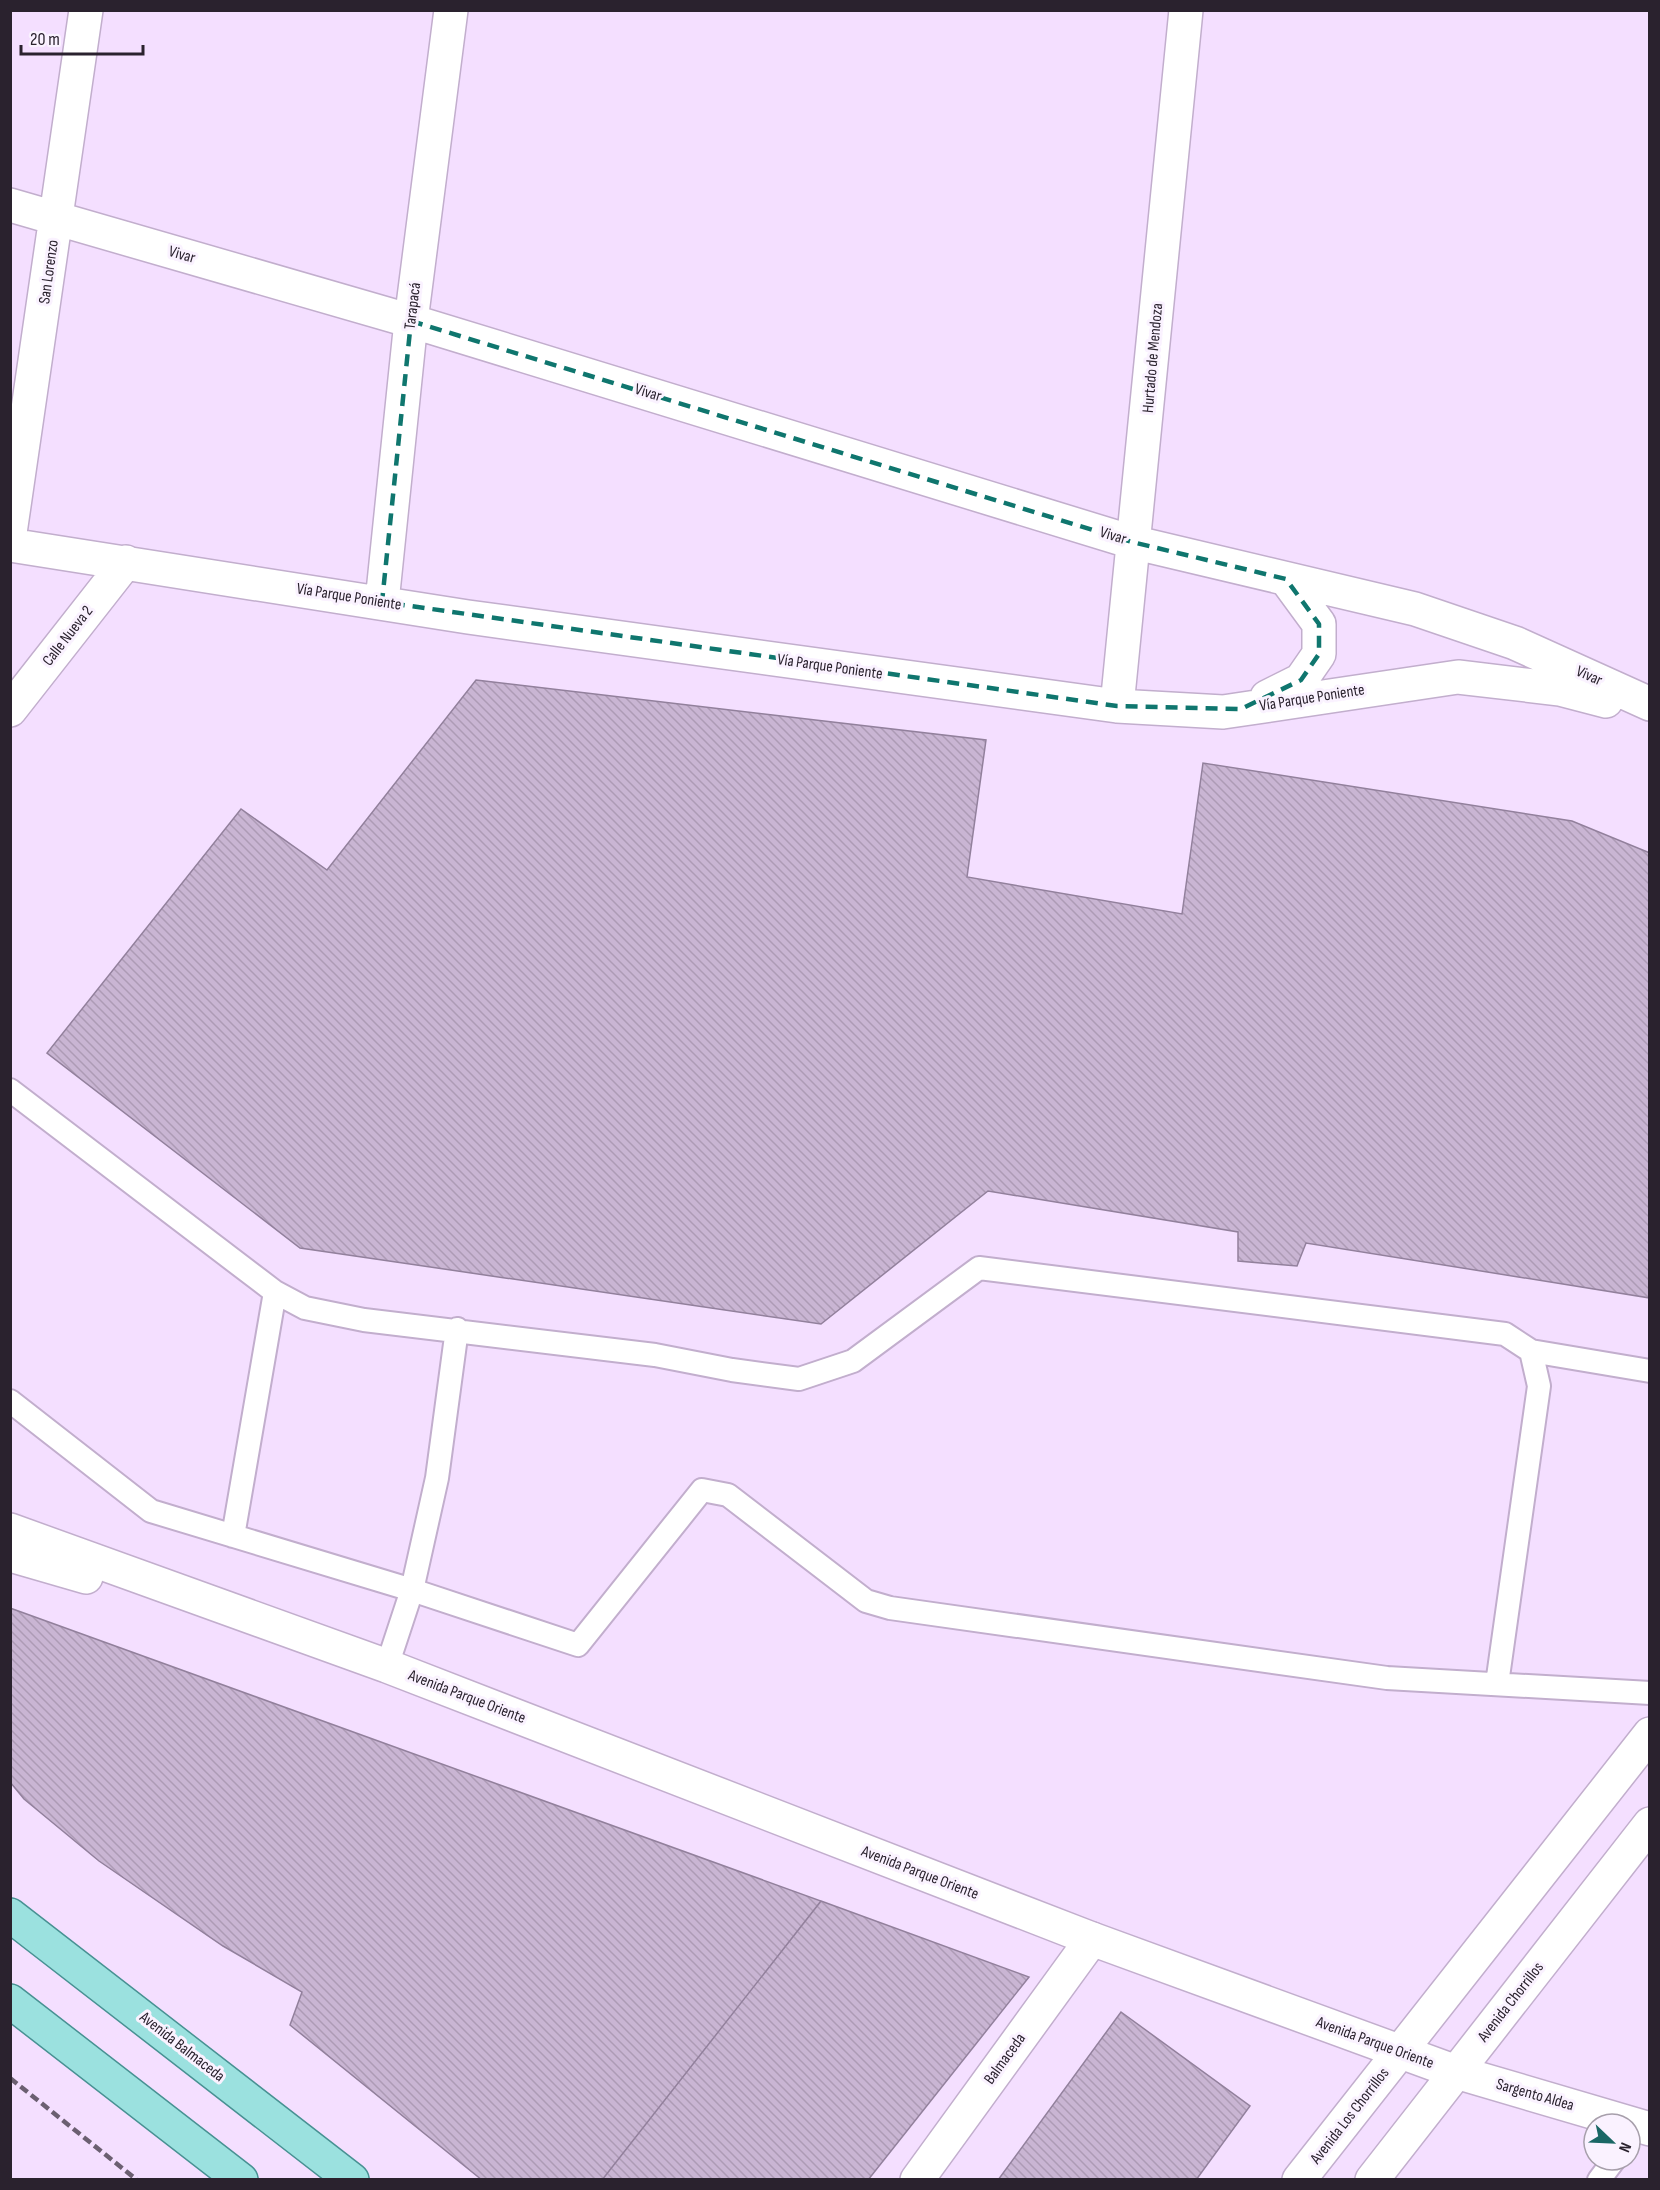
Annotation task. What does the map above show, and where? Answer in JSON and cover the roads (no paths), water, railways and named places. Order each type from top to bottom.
[{"type":"main road","name":"Avenida Balmaceda","points":[[10,1915],[352,2180]]},
{"type":"main road","points":[[10,2001],[241,2180]]},
{"type":"street","name":"San Lorenzo","points":[[10,533],[86,10]]},
{"type":"street","name":"Tarapacá","points":[[382,602],[411,321],[451,10]]},
{"type":"street","name":"Hurtado de Mendoza","points":[[1117,706],[1132,542],[1146,436],[1186,10]]},
{"type":"street","name":"Vivar","points":[[10,205],[411,321],[1132,542],[1415,609],[1515,643],[1650,704]]},
{"type":"street","name":"Vía Parque Poniente","points":[[10,545],[468,617],[1117,706],[1223,712],[1458,676],[1560,689],[1650,713]]},
{"type":"street","name":"Calle Nueva 2","points":[[10,710],[126,562]]},
{"type":"street","points":[[1241,709],[1301,680],[1319,654],[1319,624],[1286,579]]},
{"type":"street","name":"Avenida Parque Oriente","points":[[10,1530],[387,1666],[1092,1939],[1456,2072]]},
{"type":"street","name":"Avenida Parque Oriente","points":[[10,1555],[387,1666]]},
{"type":"street","points":[[1400,2052],[1650,1734]]},
{"type":"street","name":"Avenida Chorrillos","points":[[1372,2180],[1650,1824]]},
{"type":"street","name":"Balmaceda","points":[[917,2180],[1092,1939]]},
{"type":"street","name":"Avenida Los Chorrillos","points":[[1299,2180],[1400,2052]]},
{"type":"street","name":"Sargento Aldea","points":[[1456,2072],[1582,2112]]},
{"type":"lane","points":[[10,1090],[274,1292],[305,1308],[364,1320],[457,1329],[655,1354],[732,1370],[799,1378],[853,1361],[979,1268],[1505,1334],[1531,1350],[1650,1371]]},
{"type":"lane","points":[[233,1536],[274,1292]]},
{"type":"lane","points":[[387,1666],[412,1590],[437,1478],[457,1329]]},
{"type":"lane","points":[[1497,1684],[1539,1386],[1531,1350]]},
{"type":"lane","points":[[10,1401],[151,1511],[412,1590],[578,1645],[702,1490],[728,1496],[866,1601],[890,1608],[1387,1678],[1650,1693]]},
{"type":"railway","points":[[10,2078],[137,2180]]}]
